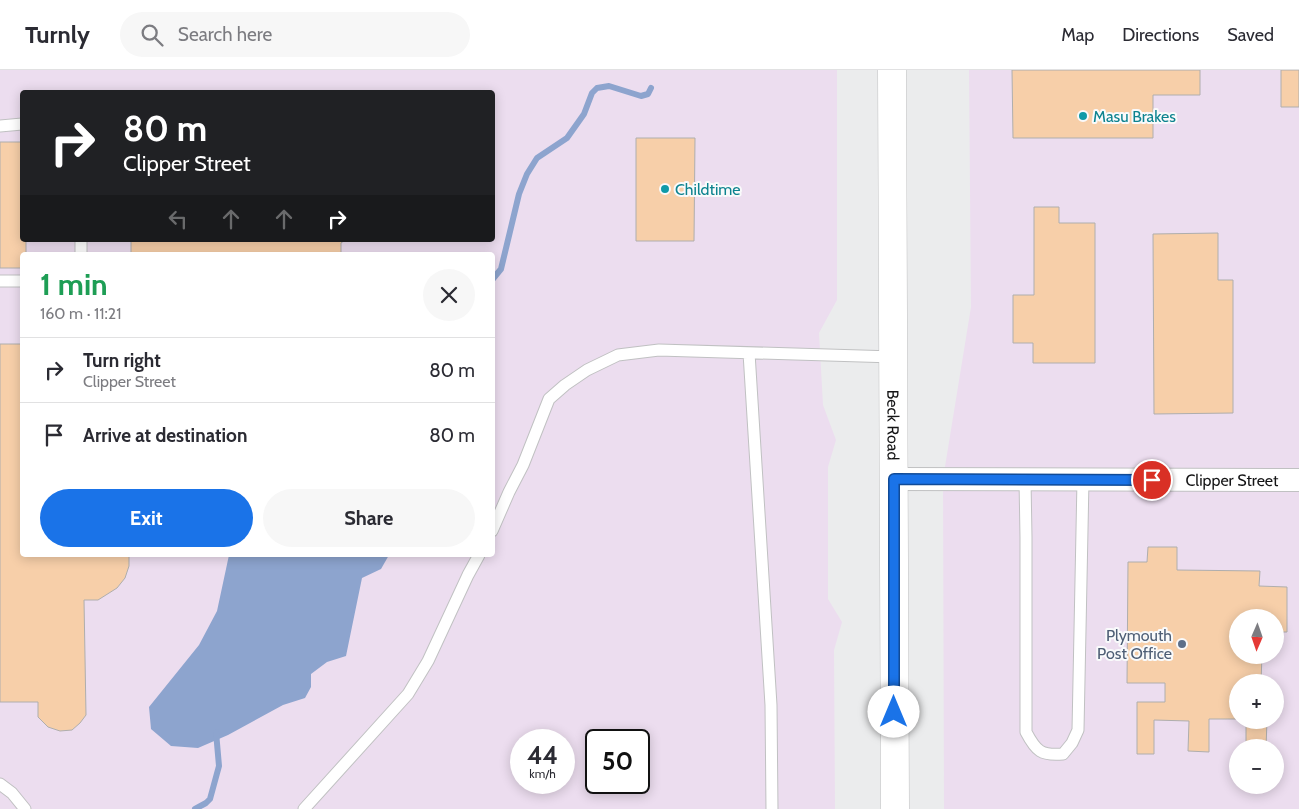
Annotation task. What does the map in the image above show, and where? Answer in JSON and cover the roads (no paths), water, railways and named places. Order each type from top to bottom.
[{"type":"main road","name":"Beck Road","points":[[892,70],[894,809]]},
{"type":"street","name":"Clipper Street","points":[[894,479],[1299,480]]},
{"type":"lane","points":[[0,126],[20,124]]},
{"type":"lane","points":[[0,281],[20,281]]},
{"type":"lane","points":[[495,524],[523,465],[549,399],[587,370],[618,355],[659,350],[894,357]]},
{"type":"lane","points":[[749,353],[771,705],[772,809]]},
{"type":"lane","points":[[1025,480],[1026,732],[1034,747],[1049,755],[1063,754],[1072,744],[1078,730],[1083,480]]},
{"type":"lane","points":[[304,809],[408,694],[428,661],[478,557]]},
{"type":"lane","points":[[0,784],[12,793],[25,809]]},
{"type":"water","points":[[229,557],[388,557],[381,569],[362,578],[346,656],[327,662],[311,674],[311,687],[305,698],[283,705],[228,735],[198,748],[171,746],[151,729],[149,707],[199,645],[217,611]]},
{"type":"waterway","points":[[495,276],[501,269],[519,194],[527,174],[537,158],[567,138],[584,114],[592,93],[597,88],[609,86],[641,96],[648,94],[651,88]]},
{"type":"waterway","points":[[195,809],[210,799],[219,766],[216,732]]},
{"type":"place","name":"Masu Brakes","points":[[1083,116]]},
{"type":"place","name":"Childtime","points":[[665,189]]},
{"type":"place","name":"Plymouth Post Office","points":[[1182,644]]}]
